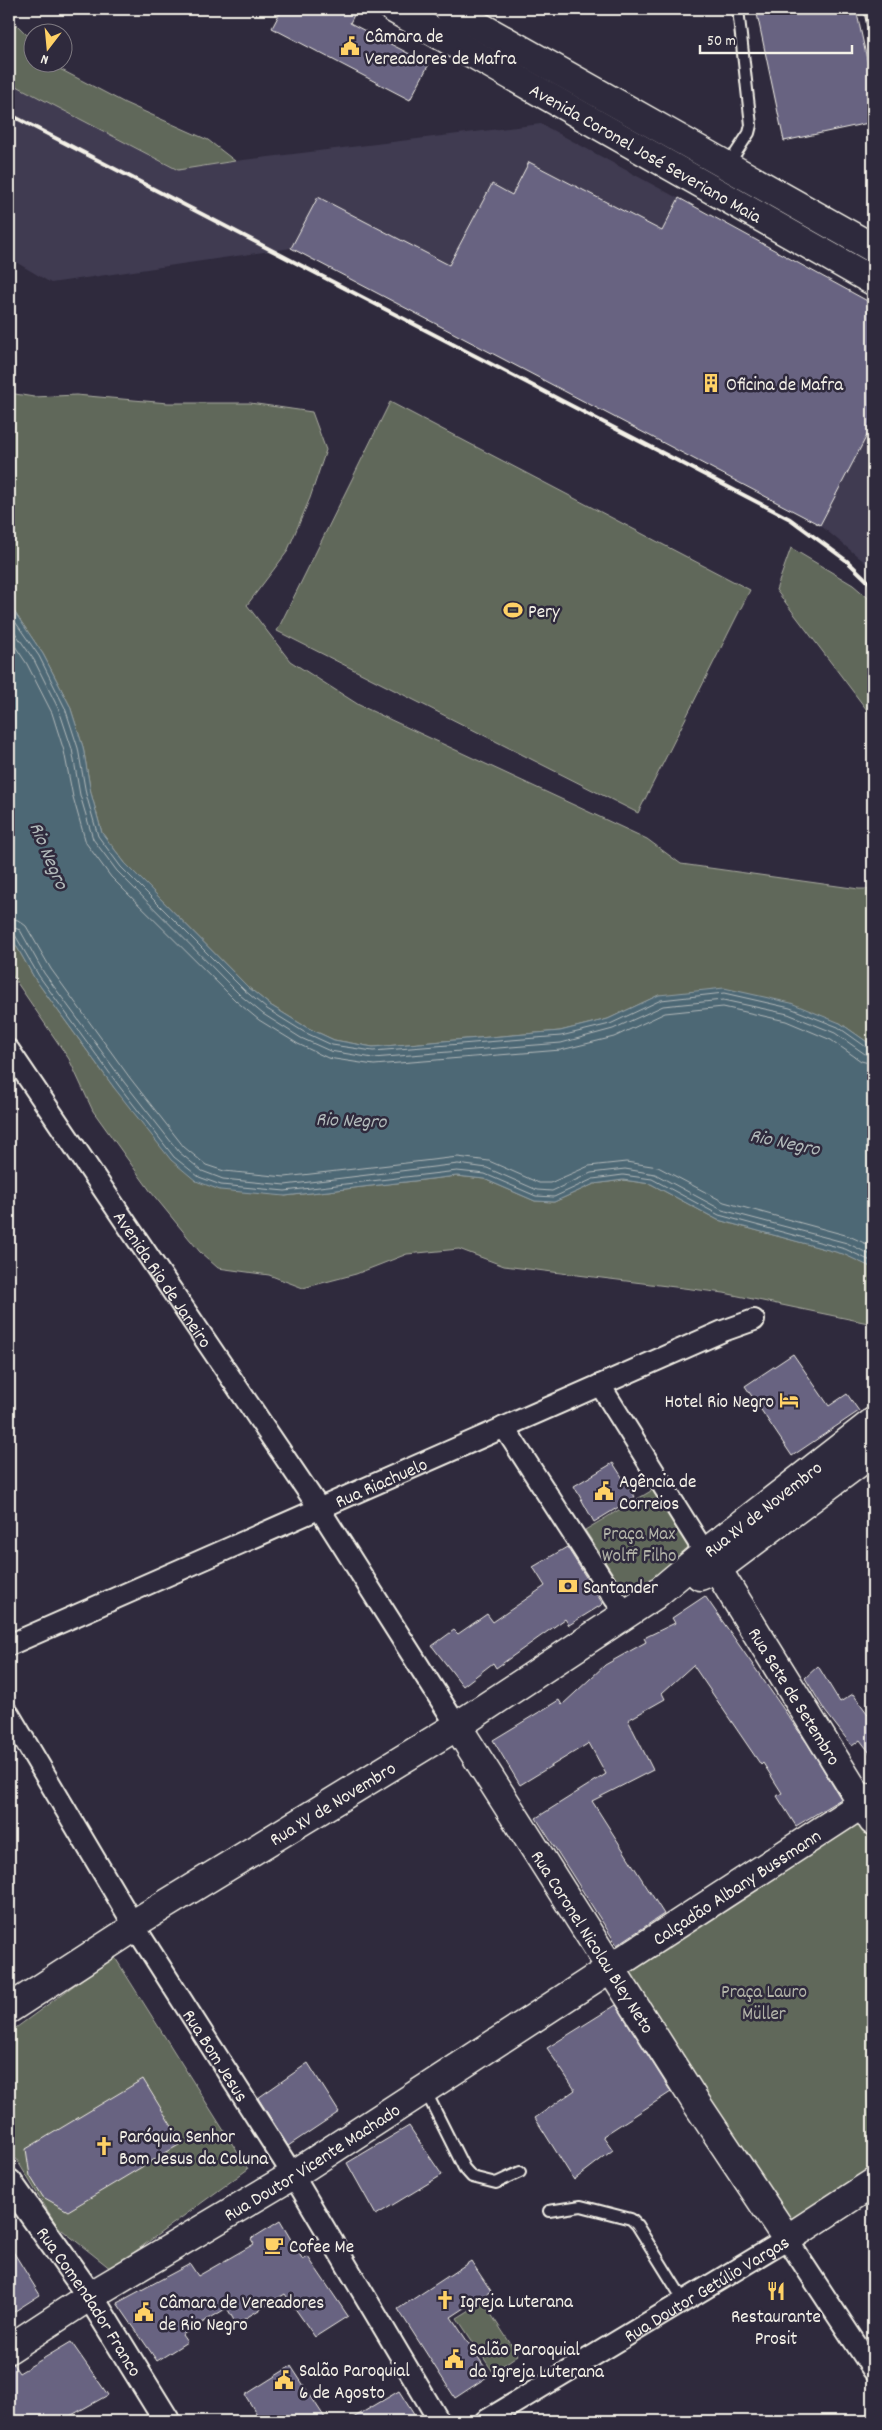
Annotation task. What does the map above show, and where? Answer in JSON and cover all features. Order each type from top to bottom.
[{"type":"main road","name":"Avenida Coronel José Severiano Maia","points":[[394,9],[868,240]]},
{"type":"main road","name":"Avenida Coronel José Severiano Maia","points":[[449,9],[724,171],[873,281]]},
{"type":"main road","name":"Rua XV de Novembro","points":[[711,1561],[872,1425]]},
{"type":"main road","name":"Rua XV de Novembro","points":[[9,2009],[135,1927],[140,1920],[456,1726],[655,1595],[711,1561],[873,1452]]},
{"type":"main road","name":"Rua Sete de Setembro","points":[[711,1561],[870,1807]]},
{"type":"main road","name":"Rua Coronel Nicolau Bley Neto","points":[[456,1726],[697,2104],[787,2239]]},
{"type":"main road","name":"Calçadão Albany Bussmann","points":[[610,1969],[870,1807]]},
{"type":"main road","name":"Rua Doutor Vicente Machado","points":[[9,2349],[90,2296],[293,2175],[610,1969]]},
{"type":"main road","name":"Rua Doutor Getúlio Vargas","points":[[787,2239],[873,2183]]},
{"type":"street","name":"Avenida Rio de Janeiro","points":[[9,1050],[319,1508]]},
{"type":"street","name":"Rua Riachuelo","points":[[9,1645],[723,1331],[754,1320]]},
{"type":"street","name":"Rua Sete de Setembro","points":[[600,1385],[711,1561]]},
{"type":"street","points":[[504,1427],[627,1614]]},
{"type":"street","name":"Rua Coronel Nicolau Bley Neto","points":[[319,1508],[456,1726]]},
{"type":"street","name":"Rua Bom Jesus","points":[[9,1714],[135,1927],[293,2175],[439,2421]]},
{"type":"street","name":"Rua Comendador Franco","points":[[9,2182],[90,2296],[167,2421]]},
{"type":"street","name":"Rua Coronel Nicolau Bley Neto","points":[[787,2239],[873,2370]]},
{"type":"street","name":"Rua Doutor Getúlio Vargas","points":[[485,2421],[787,2239]]},
{"type":"lane","points":[[724,171],[751,125],[738,9]]},
{"type":"lane","points":[[870,9],[873,24]]},
{"type":"lane","points":[[425,2090],[464,2168],[472,2177],[496,2183],[520,2172]]},
{"type":"lane","points":[[550,2211],[580,2206],[631,2219],[637,2225],[684,2302]]},
{"type":"shaded area","points":[[9,82],[178,170],[235,161],[541,124],[873,304],[873,569],[820,525],[291,248],[51,283],[9,258]]},
{"type":"green space","points":[[9,17],[22,30],[22,72],[66,72],[125,103],[208,140],[235,161],[178,170],[9,82]]},
{"type":"green space","points":[[9,393],[34,397],[76,395],[168,403],[250,403],[312,412],[326,450],[310,498],[287,552],[247,605],[290,661],[359,705],[647,839],[681,864],[859,889],[873,889],[873,1046],[840,1023],[659,995],[608,1019],[560,1031],[373,1047],[334,1040],[306,1027],[270,1005],[248,987],[125,863],[102,833],[91,793],[83,747],[70,706],[43,654],[9,604]]},
{"type":"green space","name":"Pery","points":[[390,402],[750,590],[638,813],[277,631]]},
{"type":"green space","points":[[791,548],[853,585],[873,602],[873,718],[776,590]]},
{"type":"green space","points":[[9,933],[35,979],[115,1089],[285,1196],[457,1176],[484,1179],[535,1201],[554,1202],[594,1184],[623,1180],[651,1184],[718,1220],[844,1254],[873,1268],[873,1324],[724,1293],[504,1266],[459,1249],[407,1254],[356,1274],[303,1288],[269,1275],[218,1268],[200,1252],[151,1192],[93,1111],[69,1059],[9,971]]},
{"type":"green space","name":"Praça Max Wolff Filho","points":[[656,1488],[694,1553],[627,1596],[585,1530]]},
{"type":"green space","name":"Praça Lauro Müller","points":[[862,1805],[873,1824],[873,2179],[783,2237],[614,1970]]},
{"type":"green space","points":[[114,1956],[248,2169],[111,2269],[57,2226],[9,2147],[9,2033]]},
{"type":"green space","points":[[483,2302],[518,2355],[493,2372],[457,2318]]},
{"type":"water","name":"Rio Negro","points":[[9,604],[43,654],[70,706],[83,747],[91,793],[102,833],[125,863],[248,987],[270,1005],[306,1027],[334,1040],[373,1047],[560,1031],[608,1019],[659,995],[724,988],[791,1003],[840,1023],[873,1046],[873,1268],[843,1254],[718,1220],[651,1184],[623,1180],[594,1184],[554,1202],[535,1201],[484,1179],[457,1176],[285,1196],[220,1190],[196,1181],[171,1160],[115,1089],[35,979],[9,933]]},
{"type":"building","name":"Câmara de Vereadores de Mafra","points":[[282,9],[357,9],[350,23],[429,64],[410,100],[272,28]]},
{"type":"building","points":[[756,9],[856,9],[873,87],[873,122],[784,141]]},
{"type":"building","name":"Oficina de Mafra","points":[[529,162],[662,231],[679,198],[873,304],[873,424],[820,525],[291,248],[318,197],[449,265],[492,184],[512,195]]},
{"type":"building","name":"Hotel Rio Negro","points":[[793,1354],[829,1406],[847,1394],[859,1411],[792,1456],[745,1386]]},
{"type":"building","name":"Agência de Correios","points":[[613,1463],[635,1497],[594,1522],[574,1486]]},
{"type":"building","points":[[567,1547],[603,1604],[569,1625],[565,1619],[496,1668],[493,1663],[463,1686],[432,1646],[454,1630],[458,1634],[487,1614],[493,1622],[545,1586],[533,1567]]},
{"type":"building","points":[[705,1596],[807,1743],[841,1799],[796,1826],[777,1796],[782,1793],[763,1763],[761,1765],[693,1665],[662,1693],[665,1699],[628,1720],[653,1770],[592,1801],[664,1914],[617,1945],[536,1818],[606,1774],[589,1743],[520,1785],[493,1740],[559,1700],[562,1705],[605,1665],[646,1642],[644,1638],[675,1623],[672,1618]]},
{"type":"building","points":[[818,1666],[840,1702],[853,1694],[873,1721],[873,1757],[860,1740],[852,1746],[825,1711],[805,1678]]},
{"type":"building","points":[[616,2005],[671,2092],[603,2136],[613,2150],[574,2180],[535,2118],[575,2090],[547,2048]]},
{"type":"building","points":[[308,2063],[339,2112],[288,2146],[258,2098]]},
{"type":"building","name":"Paróquia Senhor Bom Jesus da Coluna","points":[[143,2079],[182,2143],[68,2211],[43,2197],[30,2176],[26,2149]]},
{"type":"building","points":[[409,2126],[442,2175],[376,2215],[347,2163]]},
{"type":"building","points":[[280,2221],[303,2260],[308,2257],[348,2316],[315,2337],[285,2294],[236,2324],[227,2308],[182,2335],[187,2342],[157,2361],[117,2303],[190,2264],[198,2276],[254,2244],[251,2239]]},
{"type":"building","points":[[9,2245],[40,2295],[9,2315]]},
{"type":"building","points":[[471,2261],[491,2291],[451,2317],[490,2375],[455,2398],[398,2309]]},
{"type":"building","points":[[71,2342],[108,2395],[61,2421],[9,2421],[9,2364],[13,2364],[19,2373]]},
{"type":"building","name":"Salão Paroquial 6 de Agosto","points":[[291,2366],[327,2421],[261,2421],[245,2395]]},
{"type":"building","points":[[399,2391],[418,2421],[348,2421]]},
{"type":"railway","points":[[9,114],[790,519],[847,561],[873,586]]},
{"type":"place","name":"Câmara de Vereadores de Mafra","points":[[350,46]]},
{"type":"place","name":"Oficina de Mafra","points":[[711,383]]},
{"type":"place","name":"Pery","points":[[513,610]]},
{"type":"place","name":"Hotel Rio Negro","points":[[789,1400]]},
{"type":"place","name":"Agência de Correios","points":[[604,1491]]},
{"type":"place","name":"Santander","points":[[568,1586]]},
{"type":"place","name":"Paróquia Senhor Bom Jesus da Coluna","points":[[104,2146]]},
{"type":"place","name":"Cofee Me","points":[[274,2245]]},
{"type":"place","name":"Restaurante Prosit","points":[[776,2291]]},
{"type":"place","name":"Igreja Luterana","points":[[445,2300]]},
{"type":"place","name":"Câmara de Vereadores de Rio Negro","points":[[144,2312]]},
{"type":"place","name":"Salão Paroquial da Igreja Luterana","points":[[454,2359]]},
{"type":"place","name":"Salão Paroquial 6 de Agosto","points":[[284,2380]]}]
